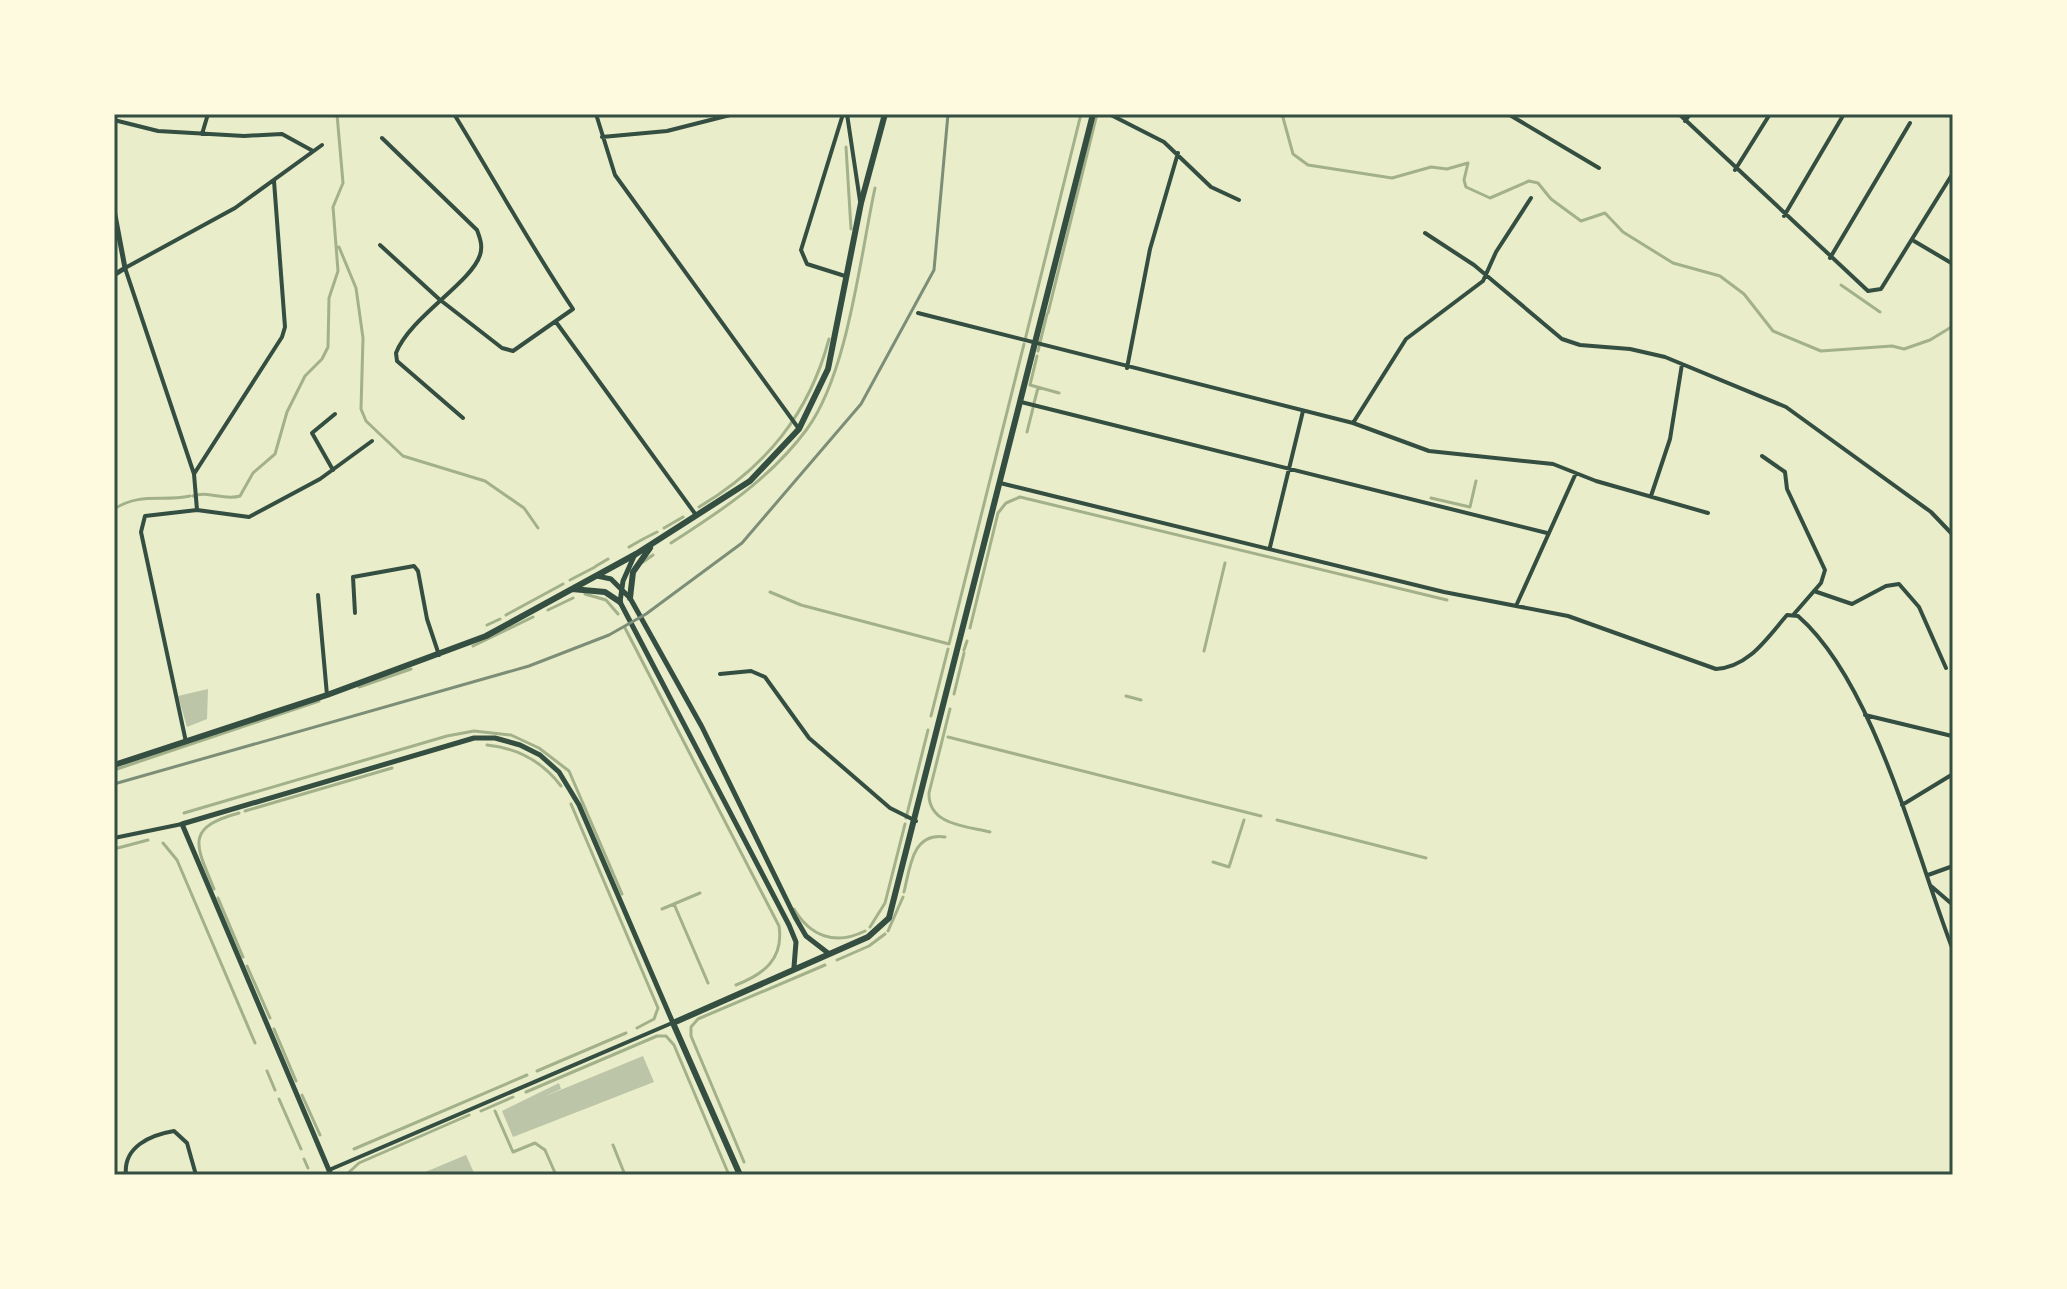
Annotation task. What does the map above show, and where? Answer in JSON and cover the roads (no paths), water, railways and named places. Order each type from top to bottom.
[{"type":"main road","points":[[114,765],[327,695],[486,636],[655,543],[750,481],[799,429],[828,369],[861,203],[885,114]]},
{"type":"main road","points":[[740,1175],[673,1023],[794,967],[868,937],[889,918],[1093,114]]},
{"type":"main road","points":[[630,598],[633,572],[655,543]]},
{"type":"main road","points":[[572,589],[605,592],[620,602]]},
{"type":"street","points":[[118,114],[115,121],[158,131],[282,134],[313,151]]},
{"type":"street","points":[[202,134],[208,114]]},
{"type":"street","points":[[380,245],[488,339],[513,351],[573,309],[524,237],[509,204],[454,114]]},
{"type":"street","points":[[596,114],[615,175],[799,429]]},
{"type":"street","points":[[602,137],[667,131],[734,114]]},
{"type":"street","points":[[845,114],[861,203]]},
{"type":"street","points":[[845,114],[801,250],[807,264],[845,276]]},
{"type":"street","points":[[1109,114],[1164,142],[1211,187],[1239,200]]},
{"type":"street","points":[[1508,114],[1599,168]]},
{"type":"street","points":[[1679,114],[1784,216],[1868,291],[1881,289],[1914,241],[1953,173]]},
{"type":"street","points":[[1685,121],[1690,114]]},
{"type":"street","points":[[1735,170],[1770,114]]},
{"type":"street","points":[[1784,216],[1844,114]]},
{"type":"street","points":[[1830,258],[1910,123]]},
{"type":"street","points":[[382,138],[477,230],[481,242],[480,255],[470,271],[439,299],[399,345],[397,361],[463,418]]},
{"type":"street","points":[[114,275],[181,239],[274,181],[322,145]]},
{"type":"street","points":[[1127,368],[1150,249],[1178,153]]},
{"type":"street","points":[[194,474],[282,337],[285,327],[274,181]]},
{"type":"street","points":[[1353,423],[1406,339],[1486,276],[1500,245],[1531,198]]},
{"type":"street","points":[[114,210],[125,268],[194,474],[197,510]]},
{"type":"street","points":[[1425,233],[1454,249],[1562,339],[1580,345],[1646,352],[1786,407],[1931,512],[1953,535]]},
{"type":"street","points":[[1914,241],[1953,264]]},
{"type":"street","points":[[918,313],[1353,423],[1429,451],[1553,464],[1708,513]]},
{"type":"street","points":[[556,322],[697,517]]},
{"type":"street","points":[[1651,496],[1670,439],[1682,364]]},
{"type":"street","points":[[1019,401],[1547,533]]},
{"type":"street","points":[[1270,547],[1303,411]]},
{"type":"street","points":[[333,470],[312,433],[335,414]]},
{"type":"street","points":[[186,742],[141,523],[149,515],[197,510],[249,517],[333,470],[372,441]]},
{"type":"street","points":[[1000,483],[1444,592],[1568,616],[1716,669],[1730,668],[1745,661],[1787,615],[1794,614],[1825,570],[1787,489],[1785,472],[1762,456]]},
{"type":"street","points":[[1516,606],[1577,472]]},
{"type":"street","points":[[636,554],[621,587],[620,602],[789,925],[796,942],[794,967]]},
{"type":"street","points":[[355,613],[353,577],[414,566],[418,571],[427,619],[439,655]]},
{"type":"street","points":[[595,576],[607,577],[630,598],[702,727],[795,917],[806,936],[828,953]]},
{"type":"street","points":[[1813,591],[1852,604],[1886,586],[1899,584],[1919,607],[1946,668]]},
{"type":"street","points":[[318,595],[327,695]]},
{"type":"street","points":[[1794,614],[1821,639],[1865,715],[1902,805],[1953,950]]},
{"type":"street","points":[[720,674],[751,671],[765,677],[809,738],[890,808],[916,821]]},
{"type":"street","points":[[1865,715],[1952,736]]},
{"type":"street","points":[[114,838],[182,824],[474,738],[495,738],[520,745],[540,755],[572,790],[673,1023],[330,1173],[182,824]]},
{"type":"street","points":[[1902,805],[1953,774]]},
{"type":"street","points":[[1928,875],[1953,866]]},
{"type":"street","points":[[1930,886],[1953,905]]},
{"type":"street","points":[[126,1175],[126,1160],[134,1149],[157,1134],[174,1131],[187,1143],[196,1175]]},
{"type":"waterway","points":[[193,496],[240,496],[253,473],[275,454],[287,412],[305,376],[322,359],[328,347],[329,298],[338,271],[333,207],[343,183],[337,114]]},
{"type":"waterway","points":[[1025,340],[1081,114]]},
{"type":"waterway","points":[[1048,313],[1097,114]]},
{"type":"waterway","points":[[1282,114],[1293,154],[1308,165],[1392,178],[1431,167],[1447,169],[1468,163],[1464,180],[1466,187],[1490,198],[1529,181],[1538,183],[1551,199],[1581,221],[1605,213],[1623,232],[1673,263],[1720,276],[1744,294],[1773,331],[1821,351],[1892,346],[1904,349],[1930,340],[1953,326]]},
{"type":"waterway","points":[[846,147],[851,229]]},
{"type":"waterway","points":[[671,543],[727,506],[778,463],[807,429],[821,405],[843,346],[875,188]]},
{"type":"waterway","points":[[339,247],[356,288],[363,338],[361,409],[366,421],[403,456],[485,481],[524,508],[538,528]]},
{"type":"waterway","points":[[1841,285],[1880,312]]},
{"type":"waterway","points":[[1038,351],[1047,314]]},
{"type":"waterway","points":[[699,507],[745,474],[782,436],[810,391],[829,339]]},
{"type":"waterway","points":[[770,592],[801,605],[949,644],[1024,344]]},
{"type":"waterway","points":[[1037,356],[1030,385],[1059,393]]},
{"type":"waterway","points":[[1034,403],[1038,388]]},
{"type":"waterway","points":[[1027,432],[1033,408]]},
{"type":"waterway","points":[[1431,498],[1470,507],[1476,481]]},
{"type":"waterway","points":[[114,509],[143,499],[190,496]]},
{"type":"waterway","points":[[970,628],[998,513],[1006,503],[1020,497],[1447,600]]},
{"type":"waterway","points":[[664,528],[683,517]]},
{"type":"waterway","points":[[647,537],[657,532]]},
{"type":"waterway","points":[[629,547],[645,538]]},
{"type":"waterway","points":[[643,562],[653,555]]},
{"type":"waterway","points":[[596,566],[608,559]]},
{"type":"waterway","points":[[1204,651],[1225,563]]},
{"type":"waterway","points":[[570,580],[595,567]]},
{"type":"waterway","points":[[506,615],[563,584]]},
{"type":"waterway","points":[[585,594],[606,600],[618,614]]},
{"type":"waterway","points":[[548,610],[573,598]]},
{"type":"waterway","points":[[473,646],[533,617]]},
{"type":"waterway","points":[[487,625],[500,619]]},
{"type":"waterway","points":[[625,628],[779,926],[778,948],[770,964],[736,985]]},
{"type":"waterway","points":[[964,650],[967,641]]},
{"type":"waterway","points":[[931,716],[948,649]]},
{"type":"waterway","points":[[954,694],[964,653]]},
{"type":"waterway","points":[[359,687],[411,669]]},
{"type":"waterway","points":[[1126,696],[1141,700]]},
{"type":"waterway","points":[[114,770],[319,701]]},
{"type":"waterway","points":[[950,709],[929,793],[930,804],[935,812],[950,822],[990,832]]},
{"type":"waterway","points":[[906,818],[928,730]]},
{"type":"waterway","points":[[184,813],[447,736],[474,731],[511,735],[539,748],[569,771],[622,894]]},
{"type":"waterway","points":[[948,737],[1261,816]]},
{"type":"waterway","points":[[487,745],[528,757],[546,769],[561,786]]},
{"type":"waterway","points":[[245,811],[392,768]]},
{"type":"waterway","points":[[571,804],[658,1008],[654,1019],[637,1028]]},
{"type":"waterway","points":[[214,889],[199,850],[199,840],[209,825],[239,813]]},
{"type":"waterway","points":[[1213,862],[1229,867],[1244,820]]},
{"type":"waterway","points":[[1277,820],[1426,858]]},
{"type":"waterway","points":[[870,927],[885,903],[905,824]]},
{"type":"waterway","points":[[904,892],[919,846],[934,837],[945,837]]},
{"type":"waterway","points":[[114,849],[148,840]]},
{"type":"waterway","points":[[163,843],[177,860],[255,1043]]},
{"type":"waterway","points":[[662,909],[700,893]]},
{"type":"waterway","points":[[888,931],[903,897]]},
{"type":"waterway","points":[[218,898],[243,957]]},
{"type":"waterway","points":[[674,904],[708,983]]},
{"type":"waterway","points":[[794,909],[808,926],[824,936],[844,938],[865,931]]},
{"type":"waterway","points":[[837,960],[869,946],[885,934]]},
{"type":"waterway","points":[[744,1162],[691,1036],[691,1027],[698,1019],[825,965]]},
{"type":"waterway","points":[[247,966],[270,1018]]},
{"type":"waterway","points":[[274,1029],[296,1081]]},
{"type":"waterway","points":[[537,1071],[626,1033]]},
{"type":"waterway","points":[[526,1092],[657,1036],[666,1036],[674,1045],[729,1175]]},
{"type":"waterway","points":[[267,1071],[275,1090]]},
{"type":"waterway","points":[[354,1149],[527,1075]]},
{"type":"waterway","points":[[302,1095],[320,1135]]},
{"type":"waterway","points":[[481,1111],[513,1097]]},
{"type":"waterway","points":[[279,1099],[301,1149]]},
{"type":"waterway","points":[[495,1111],[513,1152],[535,1143],[545,1150],[556,1175]]},
{"type":"waterway","points":[[346,1175],[359,1163],[469,1115]]},
{"type":"waterway","points":[[613,1145],[625,1175]]},
{"type":"waterway","points":[[304,1159],[308,1168]]},
{"type":"railway","points":[[114,784],[529,666],[609,635],[646,614],[742,543],[861,404],[934,270],[948,114]]}]
